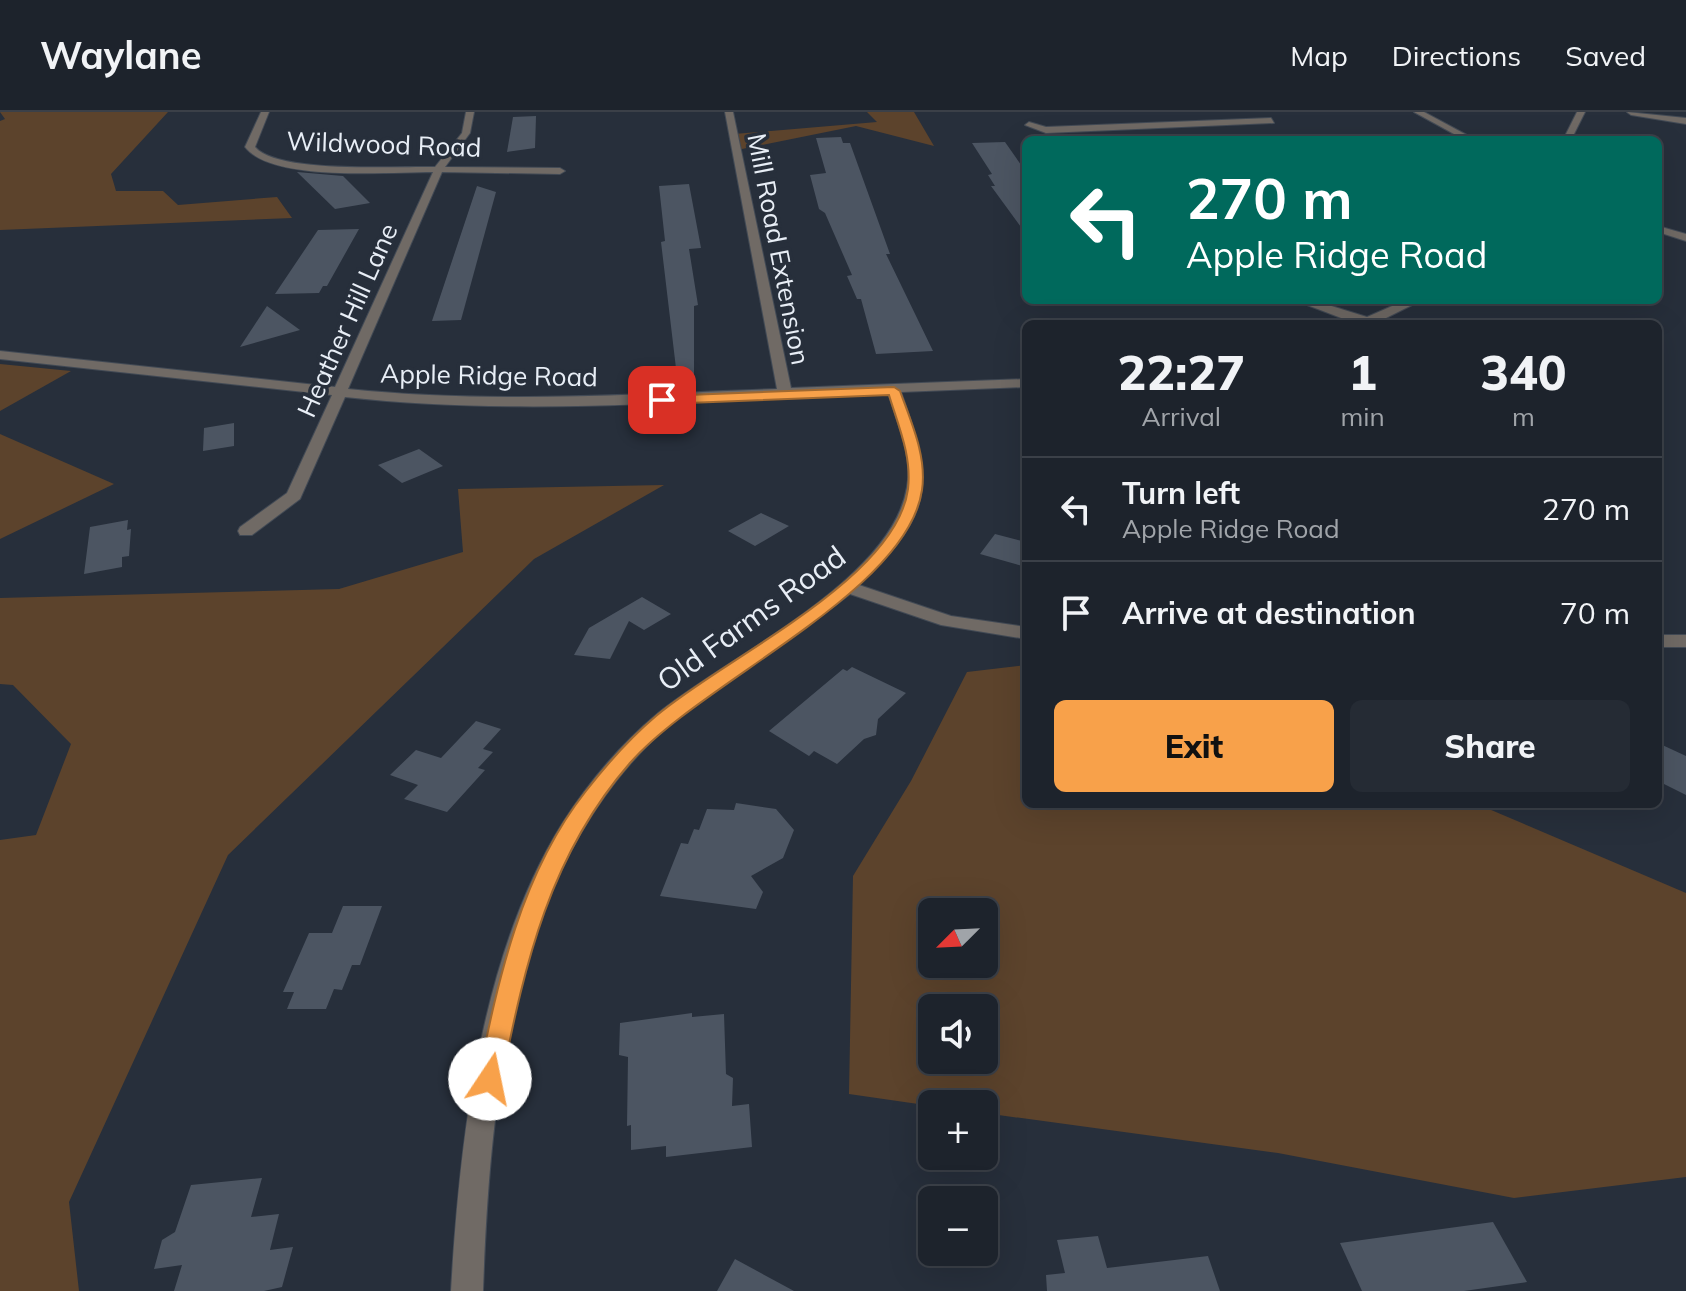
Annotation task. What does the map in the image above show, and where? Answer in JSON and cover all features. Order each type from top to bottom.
[{"type":"street","name":"Wildwood Road","points":[[265,112],[250,147],[268,160],[318,168],[560,171]]},
{"type":"street","name":"Heather Hill Lane","points":[[246,531],[294,496],[439,170],[466,133],[470,112]]},
{"type":"street","name":"Mill Road Extension","points":[[729,112],[785,395]]},
{"type":"street","points":[[1418,112],[1464,136]]},
{"type":"street","points":[[1569,136],[1581,112]]},
{"type":"street","points":[[1631,112],[1686,121]]},
{"type":"street","points":[[1029,125],[1046,130],[1271,121]]},
{"type":"street","points":[[1046,130],[1053,136]]},
{"type":"street","points":[[1662,230],[1686,238]]},
{"type":"street","points":[[1311,304],[1357,320]]},
{"type":"street","points":[[1373,320],[1407,304]]},
{"type":"street","name":"Apple Ridge Road","points":[[0,355],[413,400],[526,403],[894,391],[1022,383]]},
{"type":"street","name":"Old Farms Road","points":[[467,1291],[468,1247],[485,1103],[505,1006],[535,903],[560,848],[590,800],[625,757],[664,719],[849,588],[877,561],[896,536],[909,513],[915,489],[915,457],[894,391]]},
{"type":"street","points":[[849,588],[948,621],[1022,632]]},
{"type":"street","points":[[1662,641],[1686,641]]},
{"type":"shaded area","points":[[0,112],[168,112],[111,174],[116,191],[163,191],[178,205],[277,197],[292,218],[0,230],[0,121],[5,119]]},
{"type":"shaded area","points":[[867,112],[914,112],[934,146],[856,126],[737,150],[734,134],[877,122]]},
{"type":"shaded area","points":[[0,364],[71,371],[0,411]]},
{"type":"shaded area","points":[[0,434],[114,484],[0,539]]},
{"type":"shaded area","points":[[664,485],[534,559],[228,855],[69,1202],[79,1291],[0,1291],[0,840],[36,835],[71,744],[13,685],[0,684],[0,598],[339,589],[463,552],[458,489]]},
{"type":"shaded area","points":[[1022,665],[1022,808],[1486,808],[1686,893],[1686,1177],[1514,1198],[1278,1153],[998,1115],[998,1090],[918,1090],[918,1104],[849,1094],[853,876],[911,781],[967,672]]},
{"type":"building","points":[[536,116],[535,148],[507,152],[513,117]]},
{"type":"building","points":[[841,137],[843,143],[850,143],[890,254],[886,254],[933,351],[876,354],[861,299],[857,299],[847,276],[852,275],[825,213],[819,209],[810,175],[826,173],[816,138]]},
{"type":"building","points":[[1005,142],[1022,166],[1022,229],[991,186],[995,186],[988,175],[992,174],[972,143]]},
{"type":"building","points":[[297,172],[343,176],[370,203],[335,209]]},
{"type":"building","points":[[689,184],[701,248],[689,249],[698,305],[694,306],[694,384],[678,385],[661,242],[665,241],[659,186]]},
{"type":"building","points":[[477,186],[496,192],[461,320],[432,321]]},
{"type":"building","points":[[359,229],[327,286],[323,286],[319,293],[275,294],[318,230]]},
{"type":"building","points":[[267,306],[300,330],[240,347]]},
{"type":"building","points":[[234,423],[234,446],[203,451],[204,428]]},
{"type":"building","points":[[419,449],[443,466],[402,483],[378,465]]},
{"type":"building","points":[[761,513],[789,526],[755,546],[728,531]]},
{"type":"building","points":[[128,520],[127,530],[131,529],[129,556],[122,557],[122,567],[84,574],[90,527]]},
{"type":"building","points":[[995,534],[1022,541],[1022,566],[980,554]]},
{"type":"building","points":[[642,597],[671,614],[644,630],[629,621],[610,659],[574,655],[589,628]]},
{"type":"building","points":[[852,667],[906,693],[878,719],[876,735],[864,739],[837,764],[814,751],[809,756],[769,731],[843,669],[847,671]]},
{"type":"building","points":[[476,721],[501,729],[483,749],[493,752],[478,768],[485,770],[447,812],[404,799],[418,785],[390,775],[416,750],[441,758]]},
{"type":"building","points":[[1662,745],[1686,756],[1686,795],[1662,783]]},
{"type":"building","points":[[736,803],[776,809],[794,830],[783,858],[751,876],[763,892],[756,909],[660,896],[681,843],[688,844],[694,829],[699,830],[707,809],[734,810]]},
{"type":"building","points":[[343,906],[382,906],[360,965],[352,965],[342,990],[334,989],[326,1009],[287,1009],[294,992],[283,992],[309,933],[332,933]]},
{"type":"building","points":[[692,1013],[692,1017],[724,1014],[726,1074],[733,1078],[732,1106],[749,1104],[752,1147],[666,1157],[666,1146],[631,1150],[631,1125],[627,1126],[628,1057],[619,1055],[620,1023]]},
{"type":"building","points":[[262,1178],[251,1217],[279,1214],[270,1250],[293,1247],[282,1287],[264,1291],[174,1291],[182,1265],[154,1269],[162,1240],[175,1232],[191,1185]]},
{"type":"building","points":[[1493,1222],[1527,1282],[1464,1291],[1362,1291],[1340,1243]]},
{"type":"building","points":[[1098,1236],[1107,1268],[1208,1256],[1220,1291],[1047,1291],[1046,1275],[1065,1273],[1057,1240]]},
{"type":"building","points":[[735,1259],[794,1291],[717,1291]]},
{"type":"route","points":[[490,1079],[505,1006],[535,903],[560,848],[590,800],[625,757],[664,719],[849,588],[877,561],[909,513],[917,467],[894,391],[662,400]]}]
